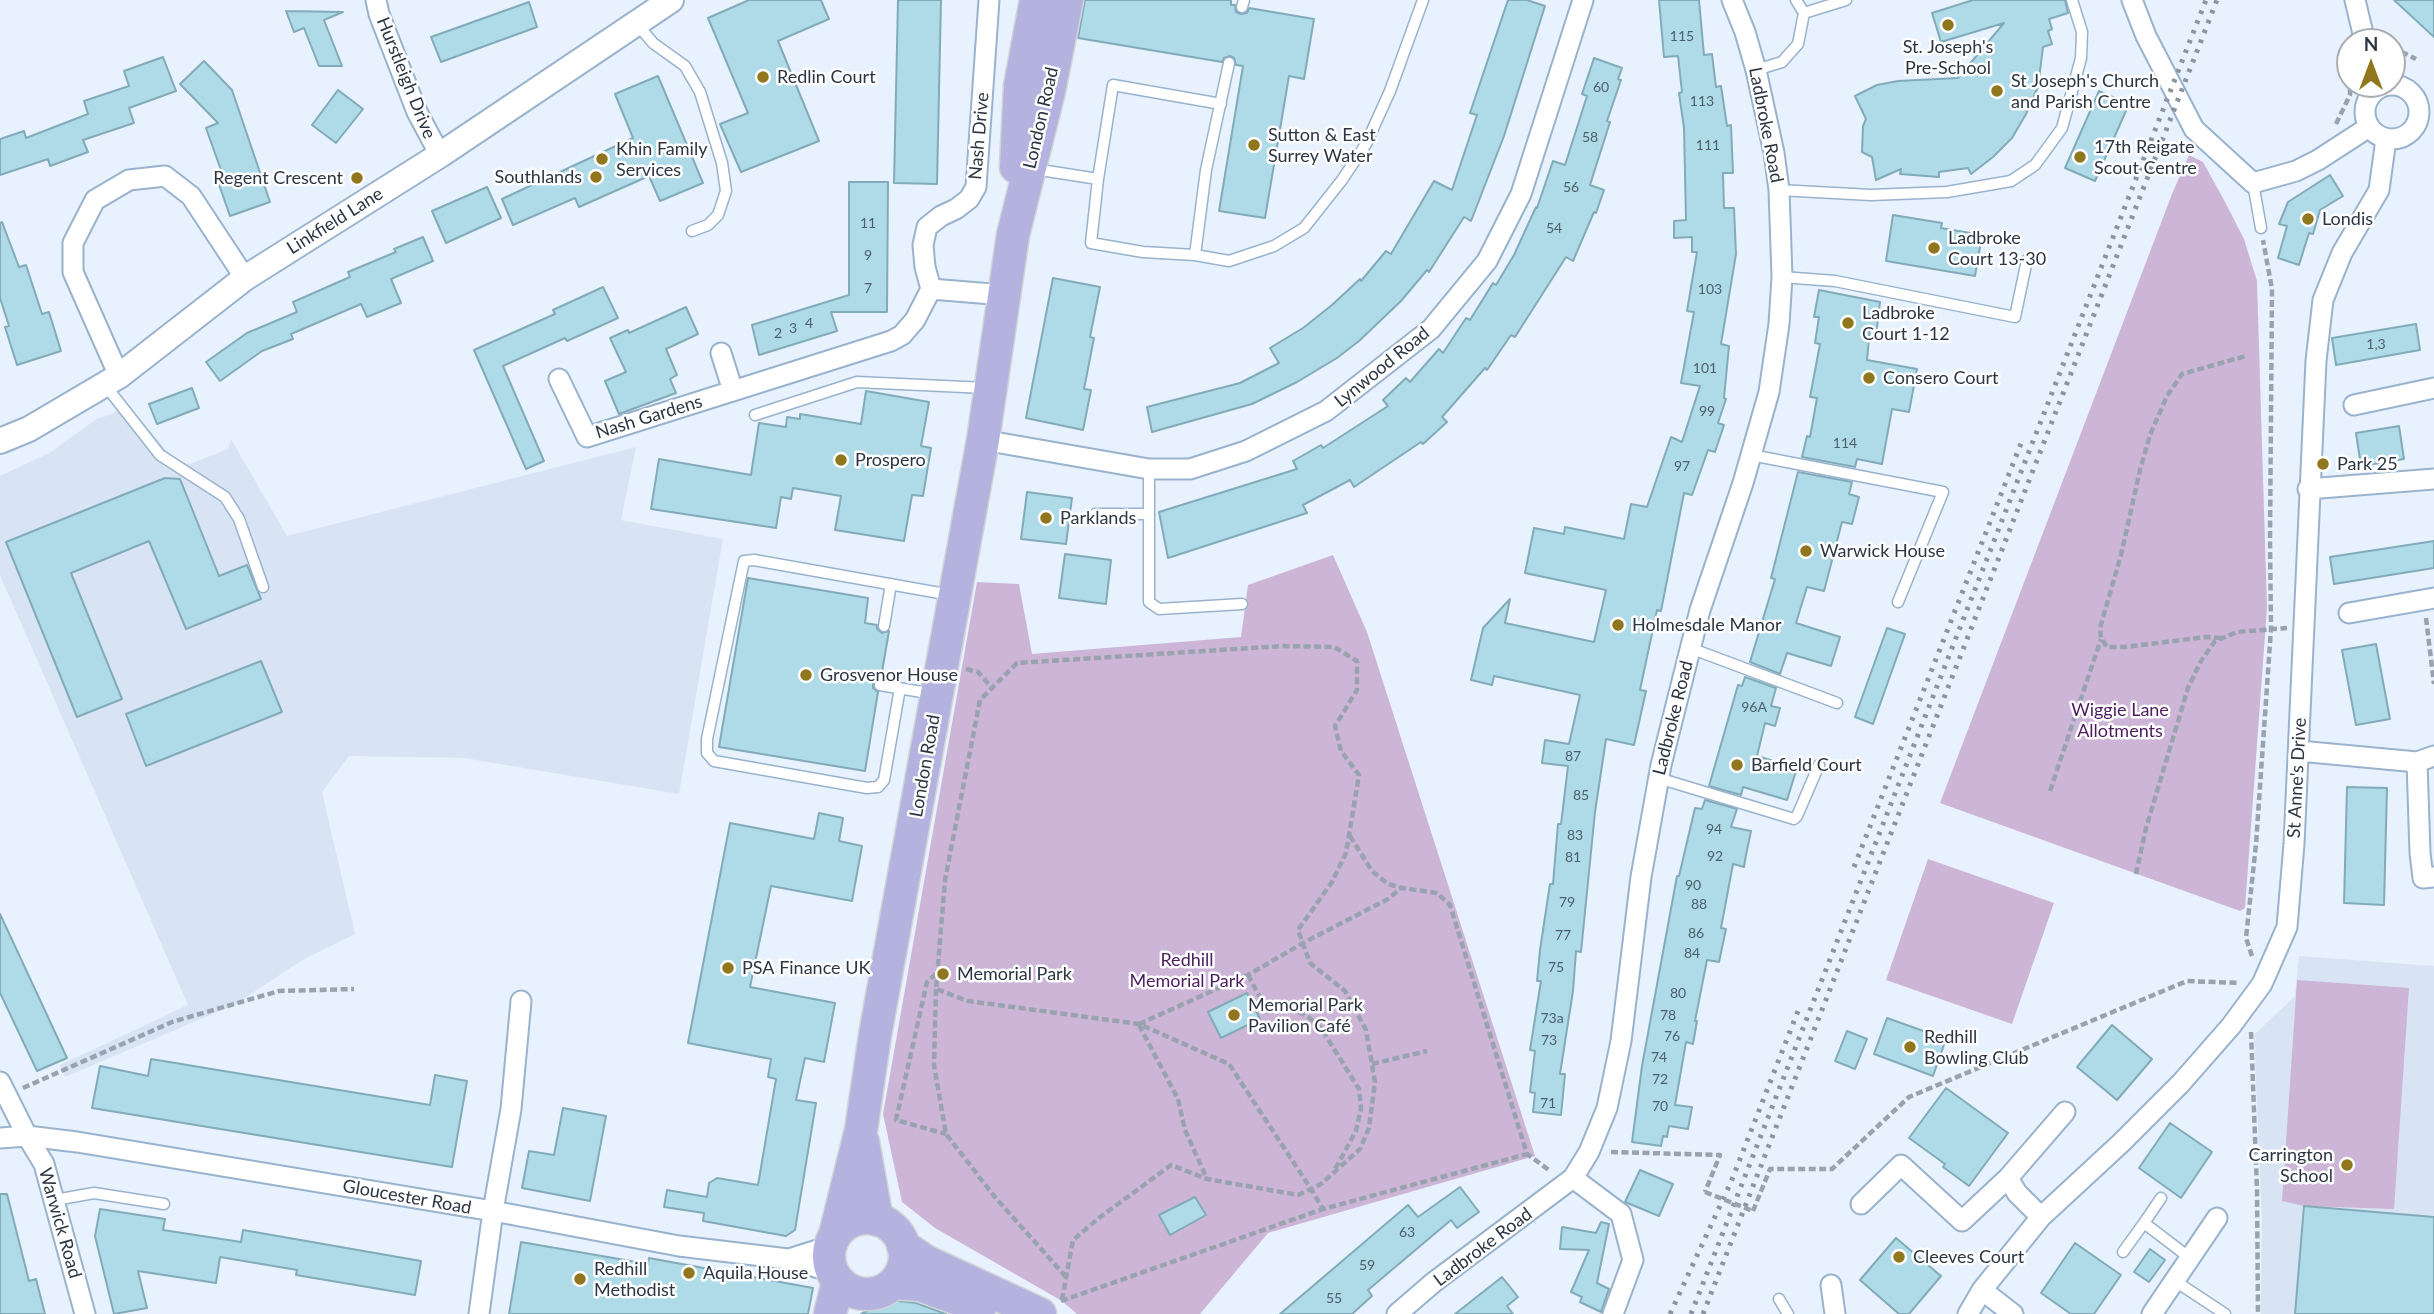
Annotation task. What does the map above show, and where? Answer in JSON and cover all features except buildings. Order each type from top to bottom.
[{"type":"main road","name":"London Road","points":[[1013,235],[1020,86],[1036,0]]},
{"type":"main road","name":"London Road","points":[[837,1279],[875,1035],[983,440],[1013,235],[1049,91],[1067,0]]},
{"type":"main road","name":"London Road","points":[[861,1130],[877,1220]]},
{"type":"main road","points":[[854,1220],[877,1220],[898,1235],[905,1259],[894,1283],[870,1294],[837,1279],[845,1225],[854,1220]]},
{"type":"main road","points":[[903,1246],[927,1262],[1040,1314]]},
{"type":"main road","points":[[894,1283],[920,1285],[994,1314]]},
{"type":"street","name":"Hurstleigh Drive","points":[[376,0],[417,112],[440,155]]},
{"type":"street","name":"Linkfield Lane","points":[[0,441],[29,429],[112,380],[245,278],[440,155],[671,0]]},
{"type":"street","name":"Nash Drive","points":[[932,289],[925,267],[923,245],[927,227],[969,199],[976,187],[989,0]]},
{"type":"street","name":"Lynwood Road","points":[[983,440],[1149,469],[1190,469],[1246,451],[1326,411],[1431,329],[1487,261],[1521,194],[1583,0]]},
{"type":"street","name":"Ladbroke Road","points":[[1397,1314],[1434,1282],[1570,1181],[1589,1152],[1607,1108],[1620,1041],[1641,877],[1658,778],[1700,610],[1751,455],[1769,392],[1774,360],[1782,276],[1779,190],[1756,70],[1732,0]]},
{"type":"street","points":[[2132,0],[2146,36],[2194,129],[2253,183],[2296,171],[2369,127]]},
{"type":"street","points":[[2354,0],[2361,28]]},
{"type":"street","points":[[2367,98],[2365,118],[2377,135],[2386,139],[2406,135],[2417,122],[2427,116],[2406,88]]},
{"type":"street","name":"St Anne's Drive","points":[[1968,1314],[1982,1290],[2041,1217],[2181,1083],[2231,1026],[2262,984],[2287,926],[2305,627],[2308,489],[2316,361],[2323,300],[2342,253],[2379,190],[2386,139]]},
{"type":"street","points":[[112,380],[73,272],[73,243],[95,200],[129,180],[165,176],[191,196],[245,278]]},
{"type":"street","points":[[932,289],[1004,295]]},
{"type":"street","name":"Nash Gardens","points":[[559,379],[587,437],[891,341],[910,328],[932,289]]},
{"type":"street","points":[[720,354],[733,391]]},
{"type":"street","points":[[2354,405],[2434,388]]},
{"type":"street","points":[[2308,489],[2434,480]]},
{"type":"street","points":[[2349,613],[2429,599]]},
{"type":"street","points":[[2299,751],[2426,759],[2420,853],[2423,878],[2434,877]]},
{"type":"street","points":[[479,1314],[511,1109],[521,1001]]},
{"type":"street","name":"Warwick Road","points":[[3,1088],[26,1136],[44,1164],[85,1314]]},
{"type":"street","points":[[1861,1203],[1900,1166],[1962,1221],[2008,1178],[2065,1112]]},
{"type":"street","name":"Gloucester Road","points":[[0,1138],[26,1136],[77,1142],[493,1211],[679,1246],[788,1259],[837,1279]]},
{"type":"street","points":[[2008,1178],[2017,1194],[2041,1217]]},
{"type":"street","points":[[1570,1181],[1620,1214],[1633,1260],[1613,1314]]},
{"type":"street","points":[[2152,1314],[2217,1219]]},
{"type":"street","points":[[1831,1284],[1835,1314]]},
{"type":"street","points":[[1982,1290],[2013,1314]]},
{"type":"lane","points":[[1221,104],[1113,85],[1091,243],[1143,252],[1195,255],[1229,261],[1273,246],[1304,228],[1366,144],[1390,91],[1423,0]]},
{"type":"lane","points":[[1756,70],[1782,62],[1798,44],[1804,13],[1796,0]]},
{"type":"lane","points":[[1804,13],[1846,0]]},
{"type":"lane","points":[[1779,190],[1871,195],[1947,192],[2011,181],[2019,176],[2035,165],[2062,128],[2081,58],[2082,32],[2072,0]]},
{"type":"lane","points":[[637,23],[653,43],[685,66],[700,92],[722,163],[726,191],[718,215],[708,225],[692,231]]},
{"type":"lane","points":[[1195,255],[1206,170],[1229,63]]},
{"type":"lane","points":[[1030,168],[1098,179]]},
{"type":"lane","points":[[2253,183],[2261,228]]},
{"type":"lane","points":[[1782,276],[1835,281],[2015,317],[2027,260]]},
{"type":"lane","points":[[112,380],[160,455],[225,497],[239,519],[263,587]]},
{"type":"lane","points":[[755,415],[857,382],[990,388]]},
{"type":"lane","points":[[1751,455],[1942,492],[1898,602]]},
{"type":"lane","points":[[1149,469],[1149,602],[1159,609],[1242,604]]},
{"type":"lane","points":[[1095,514],[1148,514]]},
{"type":"lane","points":[[900,688],[884,780],[878,787],[867,788],[714,761],[707,753],[707,739],[744,561],[754,560],[956,595]]},
{"type":"lane","points":[[884,626],[891,584]]},
{"type":"lane","points":[[1690,648],[1837,703]]},
{"type":"lane","points":[[880,685],[938,695]]},
{"type":"lane","points":[[1658,778],[1794,819],[1819,765]]},
{"type":"lane","points":[[55,1200],[94,1193],[164,1204]]},
{"type":"lane","points":[[2123,1252],[2161,1198]]},
{"type":"lane","points":[[2144,1223],[2190,1258]]},
{"type":"lane","points":[[2175,1281],[2225,1314]]},
{"type":"lane","points":[[1779,1299],[1788,1314]]},
{"type":"path","points":[[2406,54],[2416,59]]},
{"type":"path","points":[[2253,960],[2246,939],[2272,629],[2272,289],[2261,228]]},
{"type":"path","points":[[2050,791],[2101,638],[2100,628],[2121,555],[2140,470],[2150,435],[2166,396],[2182,374],[2246,356]]},
{"type":"path","points":[[2429,599],[2434,684]]},
{"type":"path","points":[[2136,874],[2146,828],[2188,688],[2215,641],[2236,632],[2305,627]]},
{"type":"path","points":[[2101,638],[2107,647],[2125,647],[2206,637],[2221,638]]},
{"type":"path","points":[[1066,1278],[993,1196],[946,1135],[934,1065],[936,989],[945,880],[980,699],[1017,663],[1283,646],[1334,647],[1357,661],[1357,690],[1335,726],[1341,751],[1359,775],[1346,853],[1332,883],[1298,930],[1310,963],[1345,991],[1366,1030],[1375,1082],[1369,1128],[1360,1149],[1321,1185],[1298,1195],[1207,1179],[1171,1165],[1073,1241],[1062,1301],[1327,1208],[1527,1154]]},
{"type":"path","points":[[1349,835],[1372,871],[1388,884],[1437,892],[1450,905],[1527,1154],[1570,1181]]},
{"type":"path","points":[[1139,1024],[1248,975],[1388,899],[1402,888]]},
{"type":"path","points":[[937,973],[928,982],[896,1120],[946,1135]]},
{"type":"path","points":[[1248,975],[1268,1012],[1286,1008],[1306,1015],[1321,1028],[1359,1088],[1361,1108],[1356,1132],[1332,1175]]},
{"type":"path","points":[[1589,1152],[1720,1155],[1705,1192],[1754,1211],[1770,1169],[1832,1169],[1909,1097],[2187,981],[2262,984],[2251,1033],[2258,1191],[2258,1314]]},
{"type":"path","points":[[3,1088],[172,1023],[279,992],[354,989]]},
{"type":"path","points":[[936,989],[968,1001],[1139,1024],[1229,1064],[1324,1209],[1327,1208]]},
{"type":"path","points":[[1139,1024],[1178,1099],[1185,1130],[1207,1179]]},
{"type":"path","points":[[1372,1064],[1427,1051]]},
{"type":"shaded area","points":[[126,402],[173,458],[183,463],[190,464],[228,449],[231,439],[287,536],[636,447],[621,520],[723,539],[679,794],[464,758],[349,756],[322,792],[355,934],[304,959],[236,1004],[65,1077],[60,1065],[188,1005],[0,575],[0,476],[51,452],[95,420],[112,414]]},
{"type":"shaded area","name":"Carrington School","points":[[2299,956],[2434,966],[2434,1314],[2261,1314],[2262,1221],[2254,1035],[2295,996]]},
{"type":"green space","name":"Wiggie Lane Allotments","points":[[2189,155],[2203,162],[2224,200],[2244,239],[2257,281],[2267,608],[2245,908],[2240,911],[1940,803]]},
{"type":"green space","name":"Redhill Memorial Park","points":[[1333,555],[1367,632],[1535,1156],[1268,1233],[1200,1314],[1077,1314],[1062,1301],[935,1228],[902,1202],[883,1114],[977,582],[1019,584],[1032,654],[1241,637],[1248,585]]},
{"type":"green space","points":[[1928,859],[2054,903],[2012,1024],[1886,980]]},
{"type":"green space","points":[[2297,980],[2409,988],[2394,1209],[2304,1206],[2282,1201]]},
{"type":"railway","points":[[1691,1314],[2206,0]]},
{"type":"railway","points":[[1703,1314],[2217,0]]},
{"type":"railway","points":[[1854,867],[2022,441]]},
{"type":"railway","points":[[1670,1314],[1731,1182],[1798,1011]]},
{"type":"place","name":"St. Joseph's Pre-School","points":[[1948,25]]},
{"type":"place","name":"Redlin Court","points":[[763,77]]},
{"type":"place","name":"St Joseph's Church and Parish Centre","points":[[1997,91]]},
{"type":"place","name":"Sutton & East Surrey Water","points":[[1254,145]]},
{"type":"place","name":"17th Reigate Scout Centre","points":[[2080,157]]},
{"type":"place","name":"Khin Family Services","points":[[602,159]]},
{"type":"place","name":"Southlands","points":[[596,177]]},
{"type":"place","name":"Regent Crescent","points":[[357,178]]},
{"type":"place","name":"Londis","points":[[2308,219]]},
{"type":"place","name":"Ladbroke Court 13-30","points":[[1934,248]]},
{"type":"place","name":"Ladbroke Court 1-12","points":[[1848,323]]},
{"type":"place","name":"Consero Court","points":[[1869,378]]},
{"type":"place","name":"Prospero","points":[[841,460]]},
{"type":"place","name":"Park 25","points":[[2323,464]]},
{"type":"place","name":"Parklands","points":[[1046,518]]},
{"type":"place","name":"Warwick House","points":[[1806,551]]},
{"type":"place","name":"Holmesdale Manor","points":[[1618,625]]},
{"type":"place","name":"Grosvenor House","points":[[806,675]]},
{"type":"place","name":"Barfield Court","points":[[1737,765]]},
{"type":"place","name":"PSA Finance UK","points":[[728,968]]},
{"type":"place","name":"Memorial Park","points":[[943,974]]},
{"type":"place","name":"Memorial Park Pavilion Café","points":[[1234,1015]]},
{"type":"place","name":"Redhill Bowling Club","points":[[1910,1047]]},
{"type":"place","name":"Carrington School","points":[[2347,1165]]},
{"type":"place","name":"Cleeves Court","points":[[1899,1257]]},
{"type":"place","name":"Aquila House","points":[[689,1273]]},
{"type":"place","name":"Redhill Methodist","points":[[580,1279]]}]
